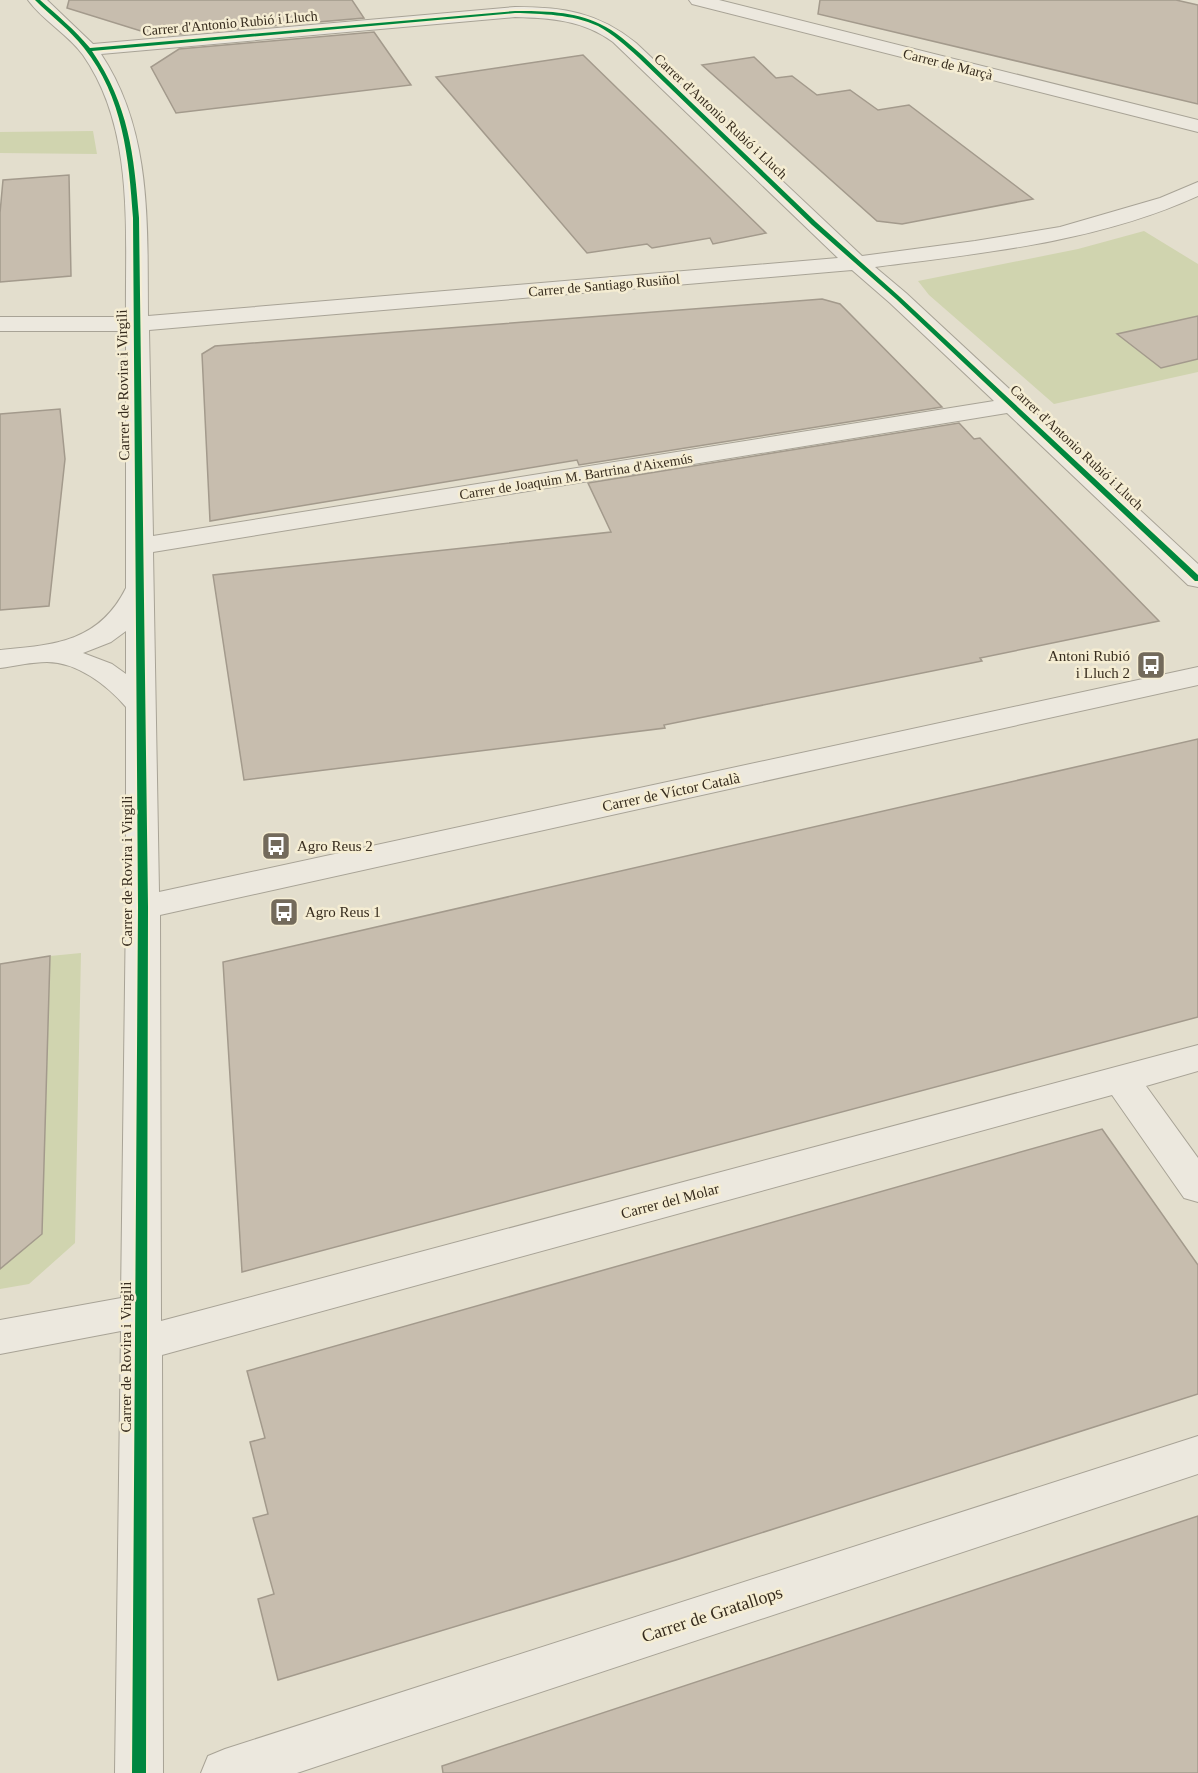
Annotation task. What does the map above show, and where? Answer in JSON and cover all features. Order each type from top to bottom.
[{"type":"street","name":"Carrer de Rovira i Virgili","points":[[38,0],[89,50],[109,83],[120,110],[131,151],[136,218],[143,907],[139,1773]]},
{"type":"street","name":"Carrer de Marçà","points":[[698,0],[1198,126]]},
{"type":"street","name":"Carrer d'Antonio Rubió i Lluch","points":[[89,50],[496,13],[539,12],[584,19],[616,36],[855,263],[898,298],[1198,579]]},
{"type":"street","name":"Carrer de Santiago Rusiñol","points":[[0,324],[138,324],[855,263],[975,248],[1063,233],[1167,202],[1198,188]]},
{"type":"street","name":"Carrer de Joaquim M. Bartrina d'Aixemús","points":[[140,546],[1013,405]]},
{"type":"street","points":[[0,658],[48,654],[85,645],[106,634],[124,619],[134,604],[141,585]]},
{"type":"street","points":[[48,654],[81,661],[104,671],[122,683],[141,706]]},
{"type":"street","name":"Carrer de Víctor Català","points":[[143,907],[1198,676]]},
{"type":"street","name":"Carrer del Molar","points":[[0,1337],[141,1327],[1198,1058]]},
{"type":"street","points":[[1121,1079],[1198,1186]]},
{"type":"street","name":"Carrer de Gratallops","points":[[225,1773],[1198,1455]]},
{"type":"green space","points":[[93,131],[97,154],[0,153],[0,132]]},
{"type":"green space","points":[[1144,231],[1198,264],[1198,372],[1054,404],[929,295],[918,281],[1078,249]]},
{"type":"green space","points":[[81,953],[75,1243],[29,1284],[0,1289],[0,1259],[42,1234],[50,956]]},
{"type":"building","points":[[69,0],[352,0],[364,18],[157,36],[67,8]]},
{"type":"building","points":[[820,0],[1176,0],[1198,5],[1198,104],[818,14]]},
{"type":"building","points":[[374,32],[411,85],[176,113],[151,67],[179,49]]},
{"type":"building","points":[[583,55],[766,233],[713,244],[710,238],[652,248],[647,244],[587,253],[436,77]]},
{"type":"building","points":[[754,57],[776,78],[792,76],[817,95],[850,90],[878,110],[909,105],[1033,199],[902,224],[877,221],[702,65]]},
{"type":"building","points":[[69,175],[71,276],[0,282],[0,213],[3,180]]},
{"type":"building","points":[[822,299],[840,304],[942,407],[579,465],[577,460],[210,521],[202,354],[215,346]]},
{"type":"building","points":[[1198,316],[1198,359],[1161,368],[1117,334]]},
{"type":"building","points":[[60,409],[65,459],[49,606],[0,610],[0,414]]},
{"type":"building","points":[[959,423],[974,439],[980,438],[1159,621],[980,658],[982,661],[664,725],[665,728],[244,780],[213,575],[611,532],[588,483]]},
{"type":"building","points":[[1198,739],[1198,1017],[242,1272],[223,962]]},
{"type":"building","points":[[50,956],[42,1234],[0,1269],[0,964]]},
{"type":"building","points":[[1102,1129],[1198,1265],[1198,1394],[676,1560],[278,1680],[258,1599],[274,1594],[253,1518],[268,1514],[250,1442],[265,1438],[247,1371]]},
{"type":"building","points":[[1198,1516],[1198,1773],[443,1773],[442,1766]]},
{"type":"cycle path","points":[[37,0],[90,52],[112,90],[120,110],[129,152],[136,218],[143,907],[139,1773]]},
{"type":"cycle path","points":[[89,50],[515,12],[568,16],[599,25],[640,56],[814,223],[898,298],[1198,579]]},
{"type":"place","name":"Antoni Rubió i Lluch 2","points":[[1151,665]]},
{"type":"place","name":"Agro Reus 2","points":[[276,846]]},
{"type":"place","name":"Agro Reus 1","points":[[284,912]]}]
